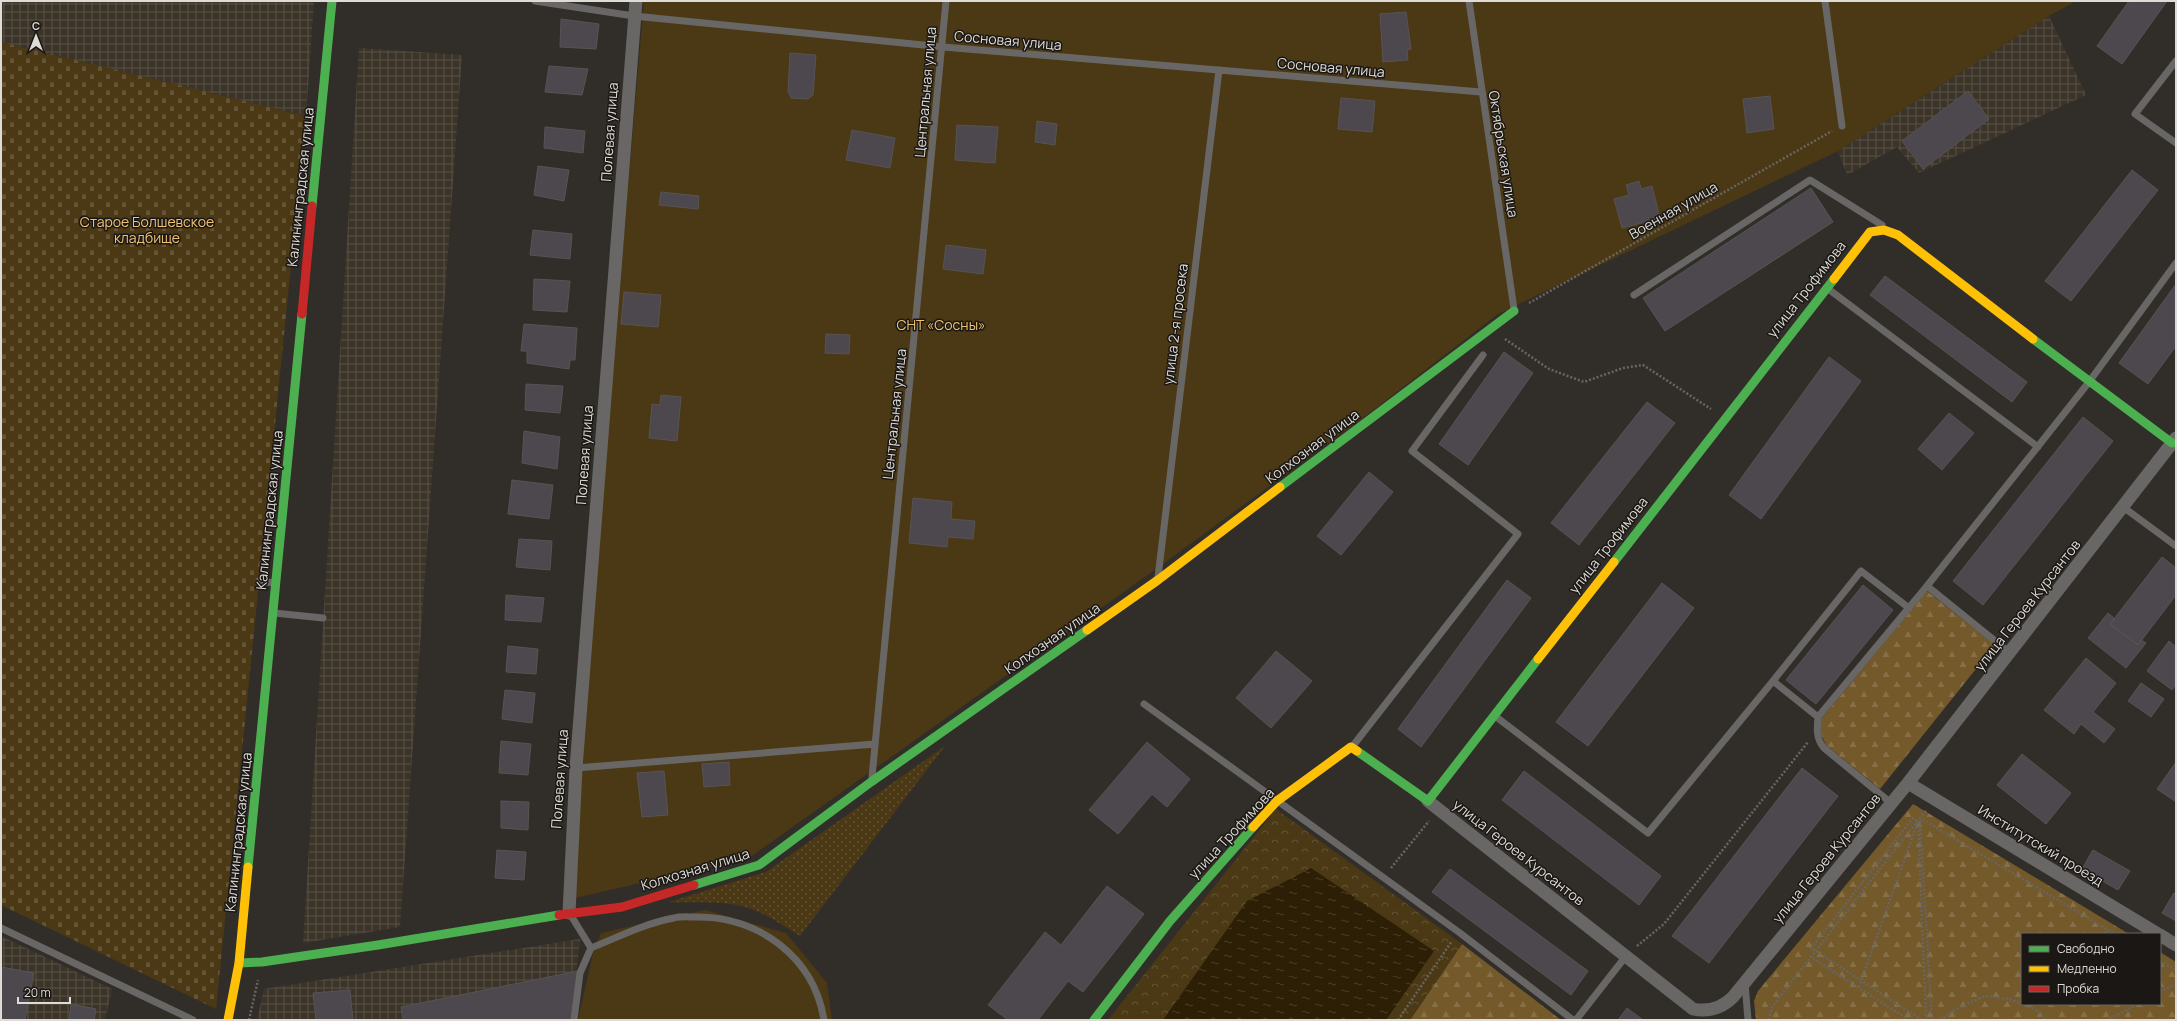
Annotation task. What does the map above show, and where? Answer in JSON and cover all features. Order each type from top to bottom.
[{"type":"street","name":"Калининградская улица","points":[[228,1020],[239,963],[332,1]]},
{"type":"street","name":"Полевая улица","points":[[569,913],[576,768],[636,1]]},
{"type":"street","name":"улица Трофимова","points":[[1428,800],[1870,232],[1880,229],[1889,230]]},
{"type":"street","points":[[1889,230],[2089,382],[2174,441]]},
{"type":"street","name":"Колхозная улица","points":[[239,963],[262,962],[378,945],[569,913],[622,907],[759,865],[871,782],[1158,580],[1514,312]]},
{"type":"street","name":"улица Героев Курсантов","points":[[1428,800],[1693,1009],[1708,1010],[1721,1006],[1728,1002],[1745,983],[1908,783],[2174,441]]},
{"type":"street","name":"улица Трофимова","points":[[1094,1020],[1170,921],[1277,800],[1351,747]]},
{"type":"street","points":[[1351,747],[1428,800]]},
{"type":"street","name":"Институтский проезд","points":[[1908,783],[2156,933]]},
{"type":"street","name":"Институтский проезд","points":[[2161,936],[2176,945]]},
{"type":"lane","name":"Сосновая улица","points":[[535,1],[634,16],[943,47],[1481,92]]},
{"type":"lane","name":"Центральная улица","points":[[871,782],[943,47],[946,1]]},
{"type":"lane","name":"Октябрьская улица","points":[[1469,1],[1514,312]]},
{"type":"lane","points":[[1825,1],[1842,126]]},
{"type":"lane","points":[[2176,61],[2135,114],[2176,143]]},
{"type":"lane","name":"улица 2-я просека","points":[[1158,580],[1218,70]]},
{"type":"lane","points":[[1634,295],[1810,180],[1889,230]]},
{"type":"lane","points":[[1891,803],[1824,748],[1819,742],[1817,731],[1818,717],[1927,586],[2038,447],[2089,382],[2176,263]]},
{"type":"lane","points":[[1826,287],[2038,447]]},
{"type":"lane","points":[[1351,747],[1518,534],[1412,451],[1483,355]]},
{"type":"lane","points":[[2123,507],[2176,546]]},
{"type":"lane","points":[[1494,715],[1648,833],[1861,571],[1908,608]]},
{"type":"lane","points":[[259,581],[276,583]]},
{"type":"lane","points":[[1927,586],[2010,653]]},
{"type":"lane","points":[[273,613],[323,618]]},
{"type":"lane","points":[[1773,681],[1818,717]]},
{"type":"lane","points":[[1144,704],[1460,933],[1573,1020]]},
{"type":"lane","points":[[576,768],[875,744]]},
{"type":"lane","points":[[569,913],[591,948]]},
{"type":"lane","points":[[574,1020],[580,972],[591,948],[646,926],[675,917],[730,919],[750,926],[774,940],[789,952],[803,969],[823,1012],[824,1020]]},
{"type":"lane","points":[[1,928],[193,1020]]},
{"type":"lane","points":[[1576,1020],[1626,956]]},
{"type":"lane","points":[[1745,983],[1748,1020]]},
{"type":"path","name":"Военная улица","points":[[1514,312],[1842,126]]},
{"type":"path","points":[[1483,355],[1504,338],[1548,369],[1584,382],[1623,368],[1643,365],[1724,418]]},
{"type":"path","points":[[1626,956],[1664,924],[1817,731]]},
{"type":"path","points":[[1858,987],[1918,822],[1934,799]]},
{"type":"path","points":[[1383,878],[1433,815],[1428,800]]},
{"type":"path","points":[[1922,1020],[1810,948],[1913,818],[1918,822],[1926,1020]]},
{"type":"path","points":[[1920,818],[2113,933]]},
{"type":"path","points":[[1920,818],[1932,1020]]},
{"type":"path","points":[[1769,1020],[1772,1007],[1918,822]]},
{"type":"path","points":[[1398,1020],[1457,935]]},
{"type":"path","points":[[1812,957],[1909,1020]]},
{"type":"path","points":[[2161,961],[2176,970]]},
{"type":"path","points":[[249,1020],[262,962]]},
{"type":"path","points":[[2161,992],[2176,984]]},
{"type":"path","points":[[1940,1020],[1954,1010],[1985,996],[2009,999],[2021,1004]]},
{"type":"path","points":[[2025,1005],[2035,1009],[2046,1020]]},
{"type":"path","points":[[2108,1020],[2136,1005]]},
{"type":"shaded area","points":[[1,1],[314,1],[306,116],[1,42]]},
{"type":"shaded area","points":[[2049,16],[2086,95],[1919,173],[1897,147],[1847,175],[1838,151]]},
{"type":"shaded area","points":[[359,48],[462,55],[400,927],[303,943]]},
{"type":"shaded area","points":[[1,936],[112,989],[105,1020],[1,1020]]},
{"type":"shaded area","points":[[580,939],[571,1020],[257,1020],[264,989]]},
{"type":"green space","name":"СНТ «Сосны»","points":[[644,1],[2076,1],[2049,16],[1838,151],[1498,314],[1372,411],[1156,569],[749,858],[575,898],[584,700]]},
{"type":"green space","name":"Старое Болшевское кладбище","points":[[1,42],[306,116],[216,1009],[1,905]]},
{"type":"green space","points":[[1927,591],[1995,645],[1880,789],[1826,745],[1821,734],[1821,719]]},
{"type":"green space","points":[[945,746],[800,936],[776,921],[752,909],[742,906],[711,902],[669,902],[766,872]]},
{"type":"green space","points":[[1913,804],[2127,933],[2021,933],[2021,1005],[2161,1005],[2161,953],[2176,962],[2176,1020],[1756,1020],[1754,1001],[1758,991]]},
{"type":"green space","points":[[1276,809],[1462,944],[1410,1020],[1108,1020]]},
{"type":"green space","points":[[705,910],[786,933],[827,983],[832,1020],[578,1020],[593,953],[601,933]]},
{"type":"green space","points":[[1462,944],[1561,1020],[1410,1020]]},
{"type":"water","points":[[1311,868],[1434,951],[1386,1020],[1163,1020],[1247,901]]},
{"type":"building","points":[[2129,1],[2167,1],[2122,64],[2097,46]]},
{"type":"building","points":[[1406,12],[1411,49],[1407,50],[1408,60],[1383,62],[1380,14]]},
{"type":"building","points":[[561,19],[599,24],[596,49],[560,47]]},
{"type":"building","points":[[790,53],[816,55],[813,95],[808,99],[791,98],[788,91]]},
{"type":"building","points":[[549,66],[588,69],[582,95],[545,92]]},
{"type":"building","points":[[1968,91],[1989,119],[1923,169],[1902,141]]},
{"type":"building","points":[[1770,96],[1774,129],[1747,133],[1743,99]]},
{"type":"building","points":[[1341,98],[1375,101],[1372,132],[1338,129]]},
{"type":"building","points":[[1037,121],[1057,124],[1055,145],[1035,142]]},
{"type":"building","points":[[957,125],[998,127],[995,163],[955,160]]},
{"type":"building","points":[[545,127],[585,131],[583,153],[544,148]]},
{"type":"building","points":[[852,130],[895,138],[890,168],[846,160]]},
{"type":"building","points":[[538,166],[569,170],[564,201],[534,195]]},
{"type":"building","points":[[2132,170],[2158,190],[2071,301],[2045,281]]},
{"type":"building","points":[[1639,181],[1641,189],[1652,186],[1660,218],[1622,228],[1614,199],[1629,195],[1626,185]]},
{"type":"building","points":[[1811,188],[1833,222],[1665,331],[1643,298]]},
{"type":"building","points":[[661,192],[699,196],[698,209],[659,205]]},
{"type":"building","points":[[533,230],[572,234],[570,259],[530,255]]},
{"type":"building","points":[[946,245],[986,250],[983,274],[943,269]]},
{"type":"building","points":[[1885,276],[2027,382],[2012,402],[1870,295]]},
{"type":"building","points":[[534,279],[570,281],[567,312],[533,310]]},
{"type":"building","points":[[2176,284],[2176,346],[2148,384],[2119,363]]},
{"type":"building","points":[[624,292],[661,295],[658,327],[621,324]]},
{"type":"building","points":[[524,324],[577,328],[575,360],[570,360],[569,369],[527,363],[527,351],[521,351]]},
{"type":"building","points":[[826,334],[850,335],[849,354],[825,353]]},
{"type":"building","points":[[1504,352],[1533,373],[1468,465],[1439,444]]},
{"type":"building","points":[[1829,357],[1861,381],[1761,519],[1729,495]]},
{"type":"building","points":[[526,384],[563,386],[560,413],[525,410]]},
{"type":"building","points":[[661,395],[681,397],[677,441],[649,438],[652,404],[660,405]]},
{"type":"building","points":[[1647,402],[1675,423],[1579,545],[1551,523]]},
{"type":"building","points":[[1949,413],[1974,433],[1942,470],[1918,449]]},
{"type":"building","points":[[2083,417],[2113,441],[1983,605],[1953,581]]},
{"type":"building","points":[[524,431],[560,437],[557,469],[522,463]]},
{"type":"building","points":[[1369,472],[1393,492],[1341,555],[1317,536]]},
{"type":"building","points":[[512,480],[553,485],[549,519],[508,514]]},
{"type":"building","points":[[913,498],[952,502],[951,519],[975,521],[973,539],[948,537],[947,547],[909,543]]},
{"type":"building","points":[[519,539],[552,541],[550,570],[516,567]]},
{"type":"building","points":[[2162,557],[2176,568],[2176,595],[2138,645],[2110,624]]},
{"type":"building","points":[[1507,580],[1531,598],[1421,747],[1398,729]]},
{"type":"building","points":[[1662,583],[1694,608],[1588,746],[1556,722]]},
{"type":"building","points":[[1863,585],[1893,610],[1816,704],[1786,680]]},
{"type":"building","points":[[506,595],[544,598],[541,622],[505,620]]},
{"type":"building","points":[[2108,613],[2115,619],[2110,624],[2138,645],[2141,640],[2146,643],[2126,668],[2088,638]]},
{"type":"building","points":[[2169,641],[2176,647],[2176,684],[2172,690],[2147,671]]},
{"type":"building","points":[[508,646],[538,649],[536,674],[506,672]]},
{"type":"building","points":[[1276,651],[1312,681],[1271,728],[1236,698]]},
{"type":"building","points":[[2086,658],[2116,683],[2093,712],[2115,729],[2104,743],[2081,724],[2074,734],[2044,710]]},
{"type":"building","points":[[2141,683],[2164,699],[2151,717],[2128,701]]},
{"type":"building","points":[[505,690],[535,693],[532,723],[502,719]]},
{"type":"building","points":[[501,741],[531,744],[528,775],[499,773]]},
{"type":"building","points":[[1147,742],[1190,779],[1167,807],[1152,794],[1118,834],[1089,810]]},
{"type":"building","points":[[2022,754],[2071,793],[2046,824],[1997,785]]},
{"type":"building","points":[[729,762],[730,785],[704,787],[702,764]]},
{"type":"building","points":[[2176,762],[2176,802],[2157,789]]},
{"type":"building","points":[[1802,768],[1838,796],[1709,963],[1672,936]]},
{"type":"building","points":[[664,771],[668,815],[642,817],[637,773]]},
{"type":"building","points":[[1524,771],[1661,876],[1639,905],[1502,800]]},
{"type":"building","points":[[501,801],[529,802],[528,830],[501,828]]},
{"type":"building","points":[[497,850],[526,852],[524,880],[495,878]]},
{"type":"building","points":[[2093,850],[2130,871],[2118,890],[2082,869]]},
{"type":"building","points":[[1450,869],[1588,971],[1571,995],[1432,892]]},
{"type":"building","points":[[1107,886],[1144,914],[1083,992],[1068,981],[1038,1020],[1008,1020],[988,1005],[1045,932],[1061,945]]},
{"type":"building","points":[[2174,893],[2176,894],[2176,921],[2162,913]]},
{"type":"building","points":[[1,967],[34,973],[25,1020],[1,1020]]},
{"type":"building","points":[[578,971],[571,1020],[403,1020],[401,1007]]},
{"type":"building","points":[[350,990],[353,1020],[316,1020],[313,993]]},
{"type":"building","points":[[71,1004],[96,1009],[94,1020],[69,1020]]},
{"type":"building","points":[[1627,1008],[1643,1020],[1618,1020]]},
{"type":"traffic: fast","points":[[312,206],[332,1]]},
{"type":"traffic: fast","points":[[1614,562],[1834,279]]},
{"type":"traffic: fast","points":[[1280,487],[1514,311]]},
{"type":"traffic: fast","points":[[248,867],[302,314]]},
{"type":"traffic: fast","points":[[2033,339],[2172,443]]},
{"type":"traffic: fast","points":[[694,885],[759,865],[871,782],[1087,630]]},
{"type":"traffic: fast","points":[[1357,751],[1428,801],[1538,659]]},
{"type":"traffic: fast","points":[[1094,1020],[1170,921],[1253,827]]},
{"type":"traffic: fast","points":[[239,963],[262,962],[378,945],[559,915]]},
{"type":"traffic: slow","points":[[1834,279],[1870,232],[1884,230],[1898,235],[2033,339]]},
{"type":"traffic: slow","points":[[1087,630],[1158,580],[1280,487]]},
{"type":"traffic: slow","points":[[1538,659],[1614,562]]},
{"type":"traffic: slow","points":[[1253,827],[1277,801],[1351,747],[1357,751]]},
{"type":"traffic: slow","points":[[228,1020],[239,963],[248,867]]},
{"type":"traffic: jam","points":[[302,314],[312,206]]},
{"type":"traffic: jam","points":[[559,915],[622,907],[694,885]]}]
